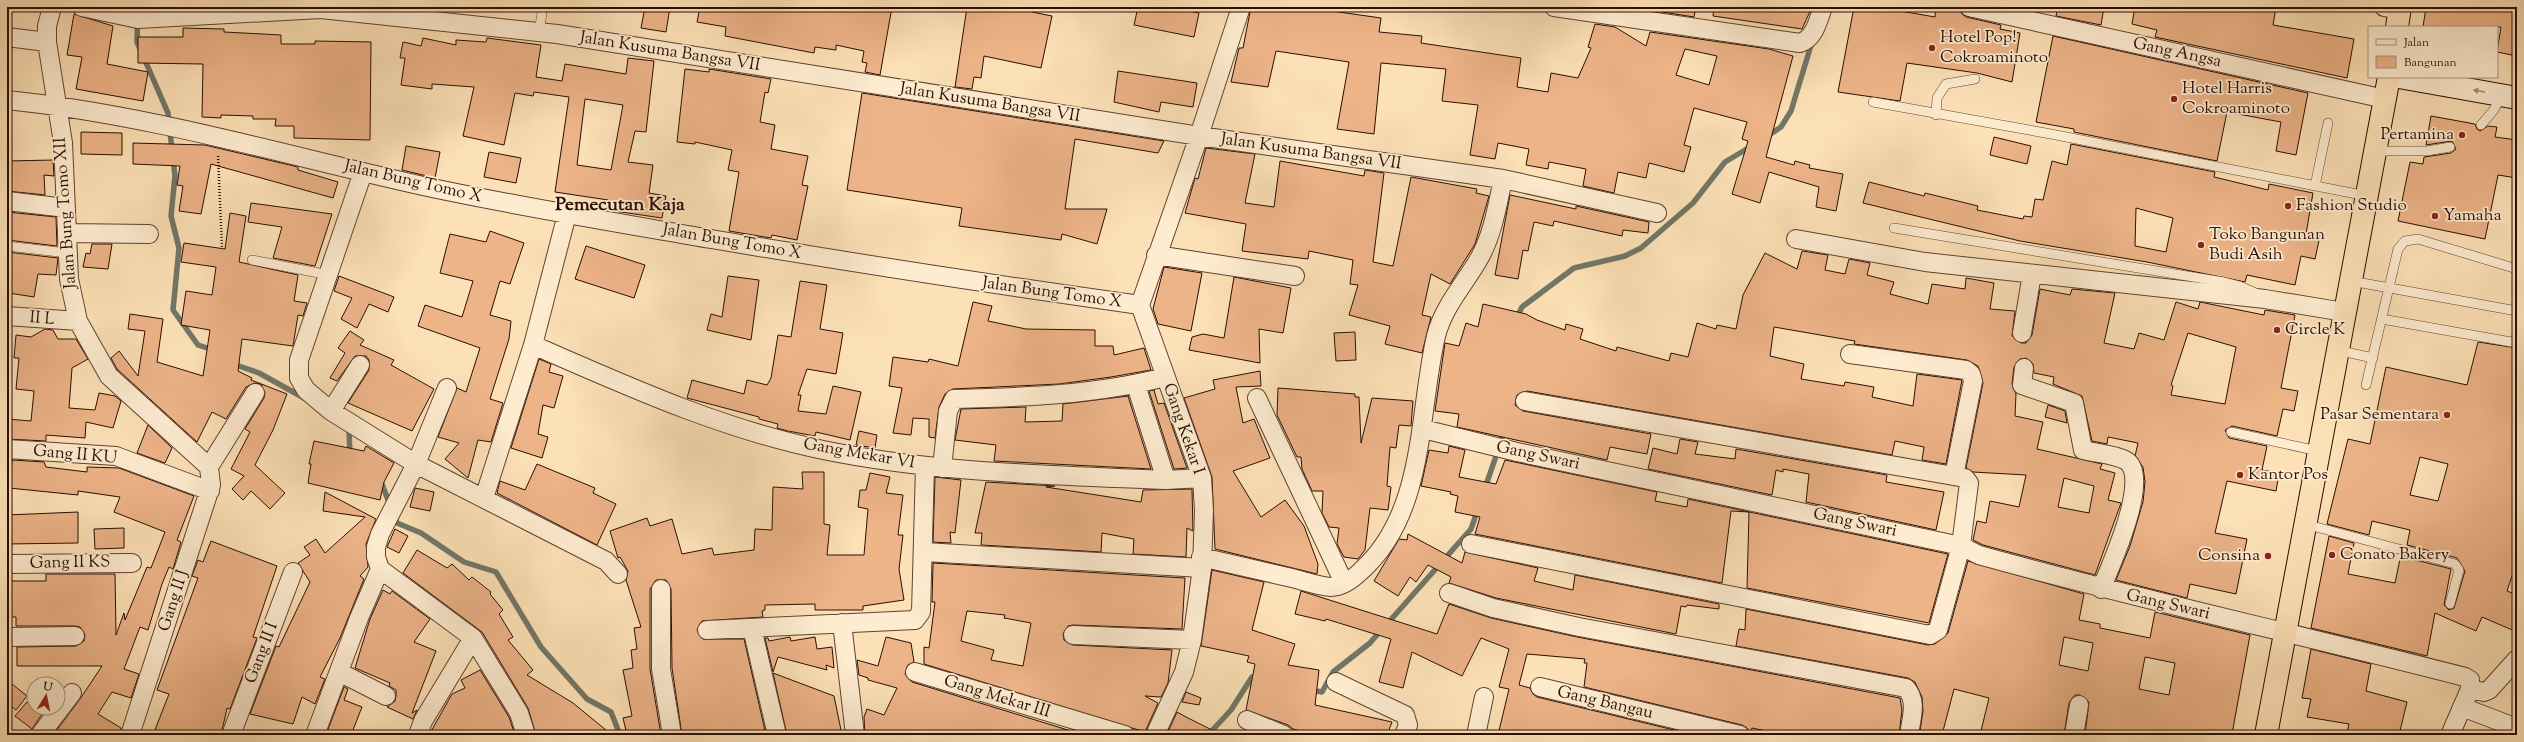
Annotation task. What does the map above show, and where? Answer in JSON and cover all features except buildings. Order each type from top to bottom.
[{"type":"highway","points":[[2266,735],[2284,630],[2389,78]]},
{"type":"street","points":[[52,7],[47,26],[47,42],[58,105]]},
{"type":"street","name":"Jalan Kusuma Bangsa VII","points":[[82,7],[132,19],[321,8],[539,32],[1199,136],[1503,180],[1656,214]]},
{"type":"street","name":"Jalan Bung Tomo X","points":[[7,100],[58,105],[217,136],[363,172],[567,214],[942,278],[1140,305],[1156,255],[1199,136],[1241,7]]},
{"type":"street","points":[[1554,7],[1800,43],[1808,40],[1815,29],[1823,7]]},
{"type":"street","name":"Gang Angsa","points":[[1969,7],[2385,99]]},
{"type":"street","points":[[7,37],[47,42]]},
{"type":"street","points":[[2405,78],[2509,96]]},
{"type":"street","name":"Jalan Bung Tomo XII","points":[[58,105],[66,208],[66,233],[70,290],[78,321],[109,376],[209,467]]},
{"type":"street","points":[[363,172],[299,360],[298,378],[306,390],[331,411],[416,464],[606,561],[618,574]]},
{"type":"street","points":[[924,552],[1201,562],[1331,587],[1353,579],[1373,561],[1386,544],[1400,517],[1423,430],[1436,336],[1448,304],[1479,259],[1491,235],[1503,180]]},
{"type":"street","points":[[7,201],[66,208]]},
{"type":"street","points":[[484,498],[533,345],[567,214]]},
{"type":"street","points":[[66,233],[149,234]]},
{"type":"street","points":[[1796,239],[1925,262],[2266,299],[2344,312]]},
{"type":"street","points":[[1156,255],[1295,276]]},
{"type":"street","points":[[2022,333],[2032,274]]},
{"type":"street","name":"Gang Kekar I","points":[[1140,305],[1202,478],[1204,510],[1201,562],[1192,640],[1184,672],[1155,735]]},
{"type":"street","name":"II L","points":[[7,316],[78,321]]},
{"type":"street","name":"Gang Mekar VI","points":[[533,345],[654,398],[731,426],[822,450],[934,467],[1166,480],[1202,478]]},
{"type":"street","points":[[1850,354],[1966,370],[1971,374],[1973,381],[1954,476]]},
{"type":"street","points":[[331,411],[360,365]]},
{"type":"street","points":[[2024,368],[2022,385],[2074,403],[2083,450],[2125,460],[2134,470],[2135,489],[2124,530],[2101,589]]},
{"type":"street","points":[[707,630],[915,620],[921,612],[924,552],[934,467],[948,411],[954,399],[1022,397],[1136,385],[1165,377]]},
{"type":"street","points":[[1136,385],[1166,480]]},
{"type":"street","points":[[447,388],[416,464],[376,547],[376,558],[380,569],[473,638],[519,712],[526,735]]},
{"type":"street","points":[[209,467],[255,393]]},
{"type":"street","points":[[1257,398],[1344,583]]},
{"type":"street","points":[[1471,544],[1930,635],[1938,630],[1961,546],[1969,483],[1965,478],[1525,401]]},
{"type":"street","name":"Gang Swari","points":[[1423,430],[1517,452],[1961,546],[1979,555],[2101,589],[2284,630],[2465,677],[2470,680],[2470,689]]},
{"type":"street","name":"Gang II KU","points":[[7,449],[116,456],[210,491]]},
{"type":"street","name":"Gang II J","points":[[130,735],[210,491],[212,479],[209,467]]},
{"type":"street","name":"Gang II KS","points":[[7,564],[132,563]]},
{"type":"street","points":[[315,735],[380,569]]},
{"type":"street","name":"Gang II I","points":[[230,735],[293,572]]},
{"type":"street","points":[[661,589],[661,669],[672,735]]},
{"type":"street","points":[[1449,593],[1493,608],[1579,626],[1906,688],[1913,695],[1914,704],[1909,735]]},
{"type":"street","points":[[842,623],[855,735]]},
{"type":"street","points":[[752,628],[777,735]]},
{"type":"street","points":[[1073,635],[1192,640]]},
{"type":"street","points":[[7,637],[75,636]]},
{"type":"street","points":[[418,735],[423,721],[473,638]]},
{"type":"street","points":[[2450,735],[2470,689],[2484,692],[2489,690],[2517,659]]},
{"type":"street","points":[[339,672],[386,696]]},
{"type":"street","name":"Gang Mekar III","points":[[915,672],[1124,735]]},
{"type":"street","points":[[1336,682],[1405,714],[1408,725],[1404,735]]},
{"type":"street","name":"Gang Bangau","points":[[1540,687],[1740,735]]},
{"type":"street","points":[[40,735],[72,693]]},
{"type":"street","points":[[1476,735],[1484,698]]},
{"type":"street","points":[[2074,735],[2079,705]]},
{"type":"street","points":[[2462,707],[2517,728]]},
{"type":"street","points":[[1247,720],[1284,735]]},
{"type":"lane","points":[[539,32],[543,7]]},
{"type":"lane","points":[[1936,115],[1937,98],[1946,84],[1975,79]]},
{"type":"lane","points":[[2480,125],[2509,96]]},
{"type":"lane","points":[[1873,102],[1936,115],[2052,134],[2367,196]]},
{"type":"lane","points":[[2315,186],[2328,123]]},
{"type":"lane","points":[[2375,151],[2427,151],[2450,147]]},
{"type":"lane","points":[[1894,228],[2224,282],[2252,290],[2266,299]]},
{"type":"lane","points":[[2366,386],[2398,249],[2405,241],[2418,239],[2517,269]]},
{"type":"lane","points":[[7,246],[67,253]]},
{"type":"lane","points":[[252,260],[329,275]]},
{"type":"lane","points":[[2350,281],[2517,311]]},
{"type":"lane","points":[[2382,319],[2511,342],[2517,340]]},
{"type":"lane","points":[[2337,350],[2373,358]]},
{"type":"lane","points":[[2231,432],[2318,451]]},
{"type":"lane","points":[[2305,524],[2455,564],[2459,570],[2450,604]]},
{"type":"path","points":[[217,136],[222,247]]},
{"type":"waterway","points":[[138,7],[137,42],[168,113],[172,150]]},
{"type":"waterway","points":[[1766,137],[1781,127],[1791,111],[1812,42]]},
{"type":"waterway","points":[[1516,319],[1522,307],[1574,268],[1625,256],[1641,248],[1693,203],[1725,162],[1750,147]]},
{"type":"waterway","points":[[173,159],[175,176],[171,216],[179,248],[173,310],[198,345],[213,350]]},
{"type":"waterway","points":[[233,364],[259,373],[304,398]]},
{"type":"waterway","points":[[347,428],[349,431],[350,454]]},
{"type":"waterway","points":[[1485,488],[1505,430]]},
{"type":"waterway","points":[[378,482],[382,484],[390,505]]},
{"type":"waterway","points":[[1387,624],[1471,529],[1478,509]]},
{"type":"waterway","points":[[394,515],[397,523],[421,533],[464,562],[496,572],[541,647],[587,699],[611,712],[620,735]]},
{"type":"waterway","points":[[1310,690],[1322,692],[1333,672],[1370,643],[1381,630]]},
{"type":"waterway","points":[[1208,735],[1231,710],[1252,677],[1258,679]]},
{"type":"place","name":"Hotel Pop! Cokroaminoto","points":[[1932,48]]},
{"type":"place","name":"Hotel Harris Cokroaminoto","points":[[2174,99]]},
{"type":"place","name":"Pertamina","points":[[2462,135]]},
{"type":"place","name":"Fashion Studio","points":[[2288,206]]},
{"type":"place","name":"Yamaha","points":[[2435,216]]},
{"type":"place","name":"Toko Bangunan Budi Asih","points":[[2201,245]]},
{"type":"place","name":"Circle K","points":[[2277,330]]},
{"type":"place","name":"Pasar Sementara","points":[[2447,415]]},
{"type":"place","name":"Kantor Pos","points":[[2240,475]]},
{"type":"place","name":"Conato Bakery","points":[[2332,555]]},
{"type":"place","name":"Consina","points":[[2268,556]]},
{"type":"district","name":"Pemecutan Kaja","points":[[620,205]]}]
